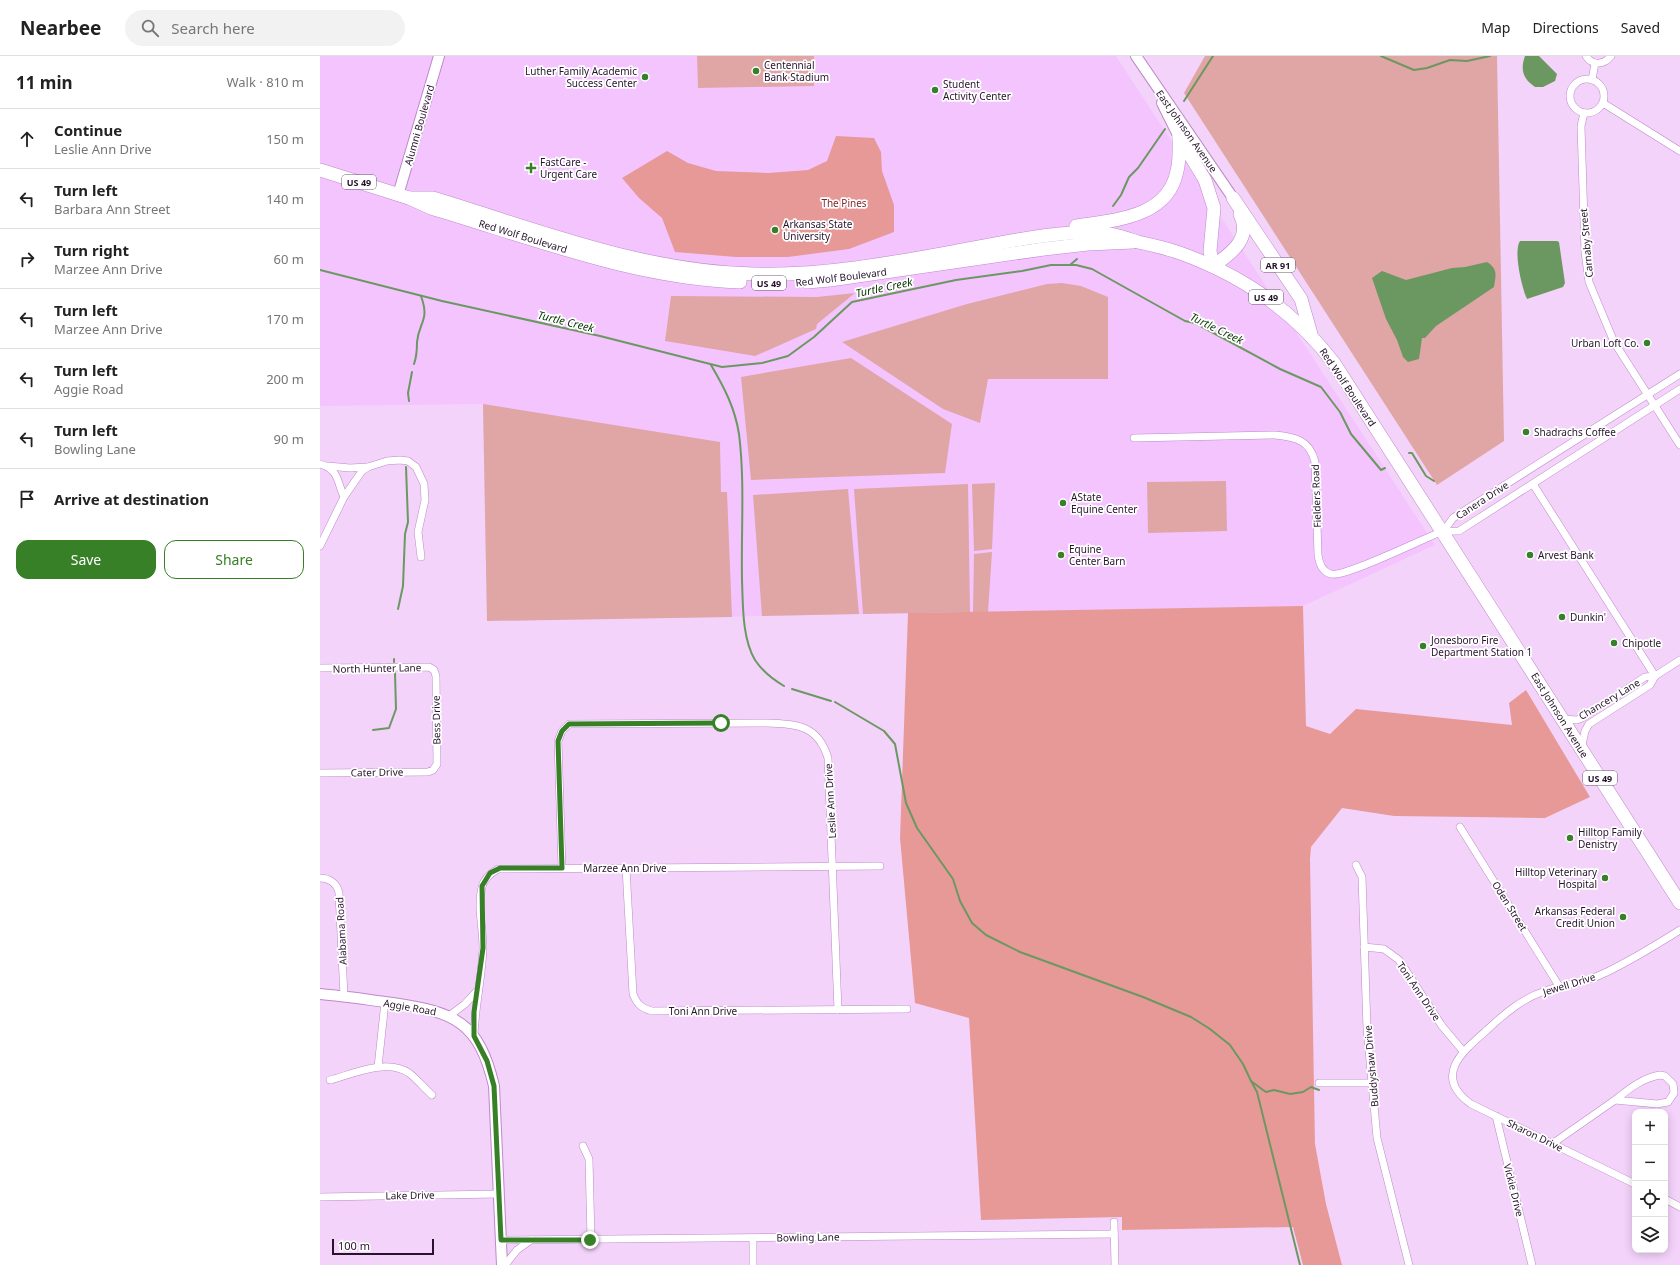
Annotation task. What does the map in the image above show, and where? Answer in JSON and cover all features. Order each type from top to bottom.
[{"type":"highway","points":[[1033,237],[1053,229],[1134,216],[1148,210],[1159,202],[1174,183],[1179,160],[1179,137]]},
{"type":"highway","name":"AR 91","points":[[1179,137],[1205,180],[1214,208],[1210,251],[1213,266]]},
{"type":"highway","name":"Red Wolf Boulevard","points":[[320,170],[403,196],[430,208],[642,270],[719,281],[789,283],[830,280],[1044,249],[1088,244],[1139,242]]},
{"type":"highway","name":"Red Wolf Boulevard","points":[[403,196],[433,198],[628,257],[672,266],[724,273],[812,273],[921,257],[1033,237],[1094,232],[1115,234],[1178,252],[1213,266],[1265,296],[1291,316],[1312,336],[1334,363],[1388,447]]},
{"type":"highway","points":[[1213,266],[1237,246],[1243,235],[1243,219],[1233,198]]},
{"type":"highway","name":"AR 91","points":[[1233,198],[1301,299],[1312,336]]},
{"type":"highway","name":"East Johnson Avenue","points":[[1388,447],[1680,903]]},
{"type":"street","name":"Alumni Boulevard","points":[[403,196],[439,56]]},
{"type":"street","points":[[1586,56],[1595,63],[1604,62],[1611,56]]},
{"type":"street","name":"East Johnson Avenue","points":[[1139,60],[1179,137]]},
{"type":"street","name":"East Johnson Avenue","points":[[1139,60],[1233,198]]},
{"type":"street","points":[[1592,80],[1595,63]]},
{"type":"street","points":[[1581,80],[1592,80],[1598,82],[1603,90],[1603,103],[1595,112],[1584,113],[1574,108],[1571,103],[1570,92],[1576,82],[1581,80]]},
{"type":"street","points":[[1603,103],[1680,151]]},
{"type":"street","name":"Carnaby Street","points":[[1584,113],[1581,126],[1583,207],[1585,252],[1589,282],[1614,342],[1680,445]]},
{"type":"street","name":"Canera Drive","points":[[1442,532],[1453,518],[1680,374]]},
{"type":"street","name":"Canera Drive","points":[[1442,532],[1459,531],[1680,389]]},
{"type":"street","name":"Fielders Road","points":[[1134,438],[1287,436],[1306,444],[1313,453],[1315,462],[1320,563],[1325,571],[1331,574],[1340,574],[1364,565],[1442,532]]},
{"type":"street","points":[[320,464],[350,468],[368,467],[387,461],[400,460],[408,461],[416,467],[422,478],[425,490],[418,532],[420,557]]},
{"type":"street","points":[[328,466],[338,478],[344,497]]},
{"type":"street","points":[[320,546],[344,497],[362,471],[368,467]]},
{"type":"street","points":[[1533,484],[1655,676]]},
{"type":"street","name":"Chancery Lane","points":[[1562,719],[1577,720],[1582,718],[1645,677],[1655,676],[1680,660]]},
{"type":"street","name":"North Hunter Lane","points":[[320,668],[429,667],[434,670]]},
{"type":"street","name":"Bess Drive","points":[[433,770],[437,764],[436,676],[434,670]]},
{"type":"street","name":"Chancery Lane","points":[[1581,749],[1589,724],[1650,685],[1655,676]]},
{"type":"street","name":"Leslie Ann Drive","points":[[562,868],[558,741],[562,731],[571,723],[777,723],[800,726],[809,730],[821,740],[828,758],[838,1010]]},
{"type":"street","name":"Cater Drive","points":[[320,773],[433,770]]},
{"type":"street","name":"Oden Street","points":[[1460,826],[1559,986]]},
{"type":"street","name":"Buddyshaw Drive","points":[[1356,865],[1362,878],[1364,947],[1372,1084],[1379,1150],[1409,1265]]},
{"type":"street","name":"Marzee Ann Drive","points":[[474,1036],[483,948],[481,897],[485,880],[490,873],[500,868],[880,866]]},
{"type":"street","name":"Toni Ann Drive","points":[[626,868],[633,994],[640,1006],[652,1011],[907,1009]]},
{"type":"street","name":"Alabama Road","points":[[320,878],[329,880],[336,884],[339,893],[344,996]]},
{"type":"street","name":"Jewell Drive","points":[[1454,1070],[1459,1056],[1463,1051],[1499,1019],[1523,1002],[1545,990],[1598,976],[1680,930]]},
{"type":"street","name":"Toni Ann Drive","points":[[1364,947],[1384,950],[1399,960],[1442,1026],[1463,1051]]},
{"type":"street","points":[[449,1016],[465,1004],[478,990]]},
{"type":"street","name":"Aggie Road","points":[[320,994],[344,996],[431,1009],[449,1016],[464,1026],[474,1036],[487,1061],[494,1086],[501,1240],[504,1265]]},
{"type":"street","points":[[378,1068],[385,1002]]},
{"type":"street","points":[[330,1080],[378,1068],[393,1067],[409,1073],[432,1095]]},
{"type":"street","name":"Sharon Drive","points":[[1454,1070],[1454,1088],[1461,1097],[1471,1104],[1632,1183]]},
{"type":"street","points":[[1552,1144],[1615,1100],[1650,1077],[1665,1076],[1671,1080],[1674,1088],[1671,1099],[1663,1104],[1615,1100]]},
{"type":"street","points":[[1319,1083],[1372,1084]]},
{"type":"street","name":"Vickie Drive","points":[[1496,1116],[1532,1265]]},
{"type":"street","points":[[583,1146],[589,1159],[590,1240]]},
{"type":"street","name":"Lake Drive","points":[[320,1197],[499,1194]]},
{"type":"street","points":[[1668,1201],[1680,1207]]},
{"type":"street","points":[[1114,1222],[1115,1265]]},
{"type":"street","name":"Bowling Lane","points":[[501,1240],[1114,1234]]},
{"type":"street","points":[[753,1238],[754,1265]]},
{"type":"street","points":[[504,1265],[517,1250],[531,1240]]},
{"type":"shaded area","name":"Arkansas State University","points":[[320,56],[1116,56],[1435,545],[1303,606],[487,621],[483,404],[320,406]]},
{"type":"shaded area","name":"Centennial Bank Stadium","points":[[697,56],[814,56],[814,86],[698,88]]},
{"type":"shaded area","points":[[1205,56],[1497,56],[1504,441],[1437,485],[1184,93]]},
{"type":"shaded area","points":[[1525,56],[1539,56],[1557,74],[1555,81],[1543,87],[1535,87],[1531,84],[1525,77],[1523,70]]},
{"type":"shaded area","points":[[1520,241],[1559,242],[1565,283],[1563,287],[1527,299],[1521,279],[1517,253]]},
{"type":"shaded area","points":[[1487,262],[1495,270],[1494,287],[1436,326],[1425,338],[1422,338],[1419,359],[1408,362],[1403,357],[1397,340],[1386,319],[1372,278],[1382,271],[1406,280],[1452,268],[1465,267]]},
{"type":"shaded area","points":[[1062,283],[1081,286],[1108,297],[1108,379],[988,379],[980,423],[943,409],[842,342],[967,304],[1047,284]]},
{"type":"shaded area","points":[[855,293],[817,324],[816,329],[755,356],[665,341],[671,296],[817,297]]},
{"type":"shaded area","points":[[851,358],[952,424],[945,473],[751,480],[741,377]]},
{"type":"shaded area","points":[[483,404],[720,442],[721,492],[727,492],[732,617],[487,621]]},
{"type":"shaded area","points":[[1226,481],[1227,531],[1148,533],[1147,482]]},
{"type":"shaded area","points":[[995,483],[992,549],[974,551],[972,484]]},
{"type":"shaded area","points":[[968,484],[970,612],[863,614],[854,489]]},
{"type":"shaded area","points":[[848,489],[859,614],[762,616],[753,495]]},
{"type":"shaded area","points":[[992,552],[988,612],[973,612],[974,554]]},
{"type":"green space","name":"The Pines","points":[[836,136],[874,138],[881,152],[882,171],[894,205],[894,232],[849,249],[788,257],[736,257],[675,252],[662,218],[639,198],[622,178],[667,151],[688,163],[716,171],[768,173],[808,170],[827,161]]},
{"type":"green space","points":[[1303,606],[1306,726],[1330,734],[1356,709],[1512,725],[1509,703],[1526,690],[1590,797],[1545,818],[1394,816],[1342,808],[1311,847],[1315,1144],[1326,1204],[1342,1265],[1303,1265],[1293,1227],[1122,1230],[1122,1217],[981,1220],[969,1018],[915,1003],[900,838],[908,613]]},
{"type":"waterway","points":[[1184,101],[1213,56]]},
{"type":"waterway","points":[[1381,56],[1414,70],[1427,68],[1450,60],[1467,61],[1490,56]]},
{"type":"waterway","points":[[1113,206],[1121,195],[1129,177],[1138,168],[1165,129]]},
{"type":"waterway","name":"Turtle Creek","points":[[1070,265],[1077,259]]},
{"type":"waterway","name":"Turtle Creek","points":[[320,270],[442,301],[600,336],[722,367],[762,363],[788,356],[814,337],[852,302],[956,280],[1022,271],[1051,265],[1076,265],[1092,269],[1185,321],[1195,323],[1280,369],[1321,387],[1340,412],[1351,434],[1381,470],[1385,468]]},
{"type":"waterway","points":[[414,364],[418,335],[424,316],[421,296]]},
{"type":"waterway","points":[[711,365],[735,415],[739,434],[741,452],[742,562],[745,632],[755,660],[765,672],[784,686]]},
{"type":"waterway","points":[[409,401],[408,393],[412,372]]},
{"type":"waterway","name":"Turtle Creek","points":[[1409,453],[1412,453],[1426,476],[1434,481]]},
{"type":"waterway","points":[[398,609],[403,586],[405,534],[408,522],[406,467]]},
{"type":"waterway","points":[[373,730],[389,728],[396,709],[395,673]]},
{"type":"waterway","points":[[792,689],[831,701]]},
{"type":"waterway","points":[[835,702],[884,731],[895,744],[906,803],[917,828],[953,879],[960,901],[972,923],[986,935],[1020,952],[1143,997],[1191,1017],[1210,1029],[1230,1045],[1243,1064],[1251,1081],[1266,1092],[1274,1090],[1290,1094],[1303,1092],[1311,1087],[1319,1090]]},
{"type":"waterway","points":[[1251,1081],[1257,1092],[1300,1265]]},
{"type":"place","name":"Centennial Bank Stadium","points":[[756,71]]},
{"type":"place","name":"Luther Family Academic Success Center","points":[[645,77]]},
{"type":"place","name":"Student Activity Center","points":[[935,90]]},
{"type":"place","name":"FastCare - Urgent Care","points":[[531,168]]},
{"type":"place","name":"Arkansas State University","points":[[775,230]]},
{"type":"place","name":"Urban Loft Co.","points":[[1647,343]]},
{"type":"place","name":"Shadrachs Coffee","points":[[1526,432]]},
{"type":"place","name":"AState Equine Center","points":[[1063,503]]},
{"type":"place","name":"Equine Center Barn","points":[[1061,555]]},
{"type":"place","name":"Arvest Bank","points":[[1530,555]]},
{"type":"place","name":"Dunkin'","points":[[1562,617]]},
{"type":"place","name":"Chipotle","points":[[1614,643]]},
{"type":"place","name":"Jonesboro Fire Department Station 1","points":[[1423,646]]},
{"type":"place","name":"Hilltop Family Denistry","points":[[1570,838]]},
{"type":"place","name":"Hilltop Veterinary Hospital","points":[[1605,878]]},
{"type":"place","name":"Arkansas Federal Credit Union","points":[[1623,917]]},
{"type":"route","points":[[590,1240],[501,1240],[494,1086],[487,1061],[474,1036],[474,1012],[482,965],[483,948],[482,886],[490,873],[500,868],[562,868],[558,741],[563,729],[569,724],[721,723]]}]
